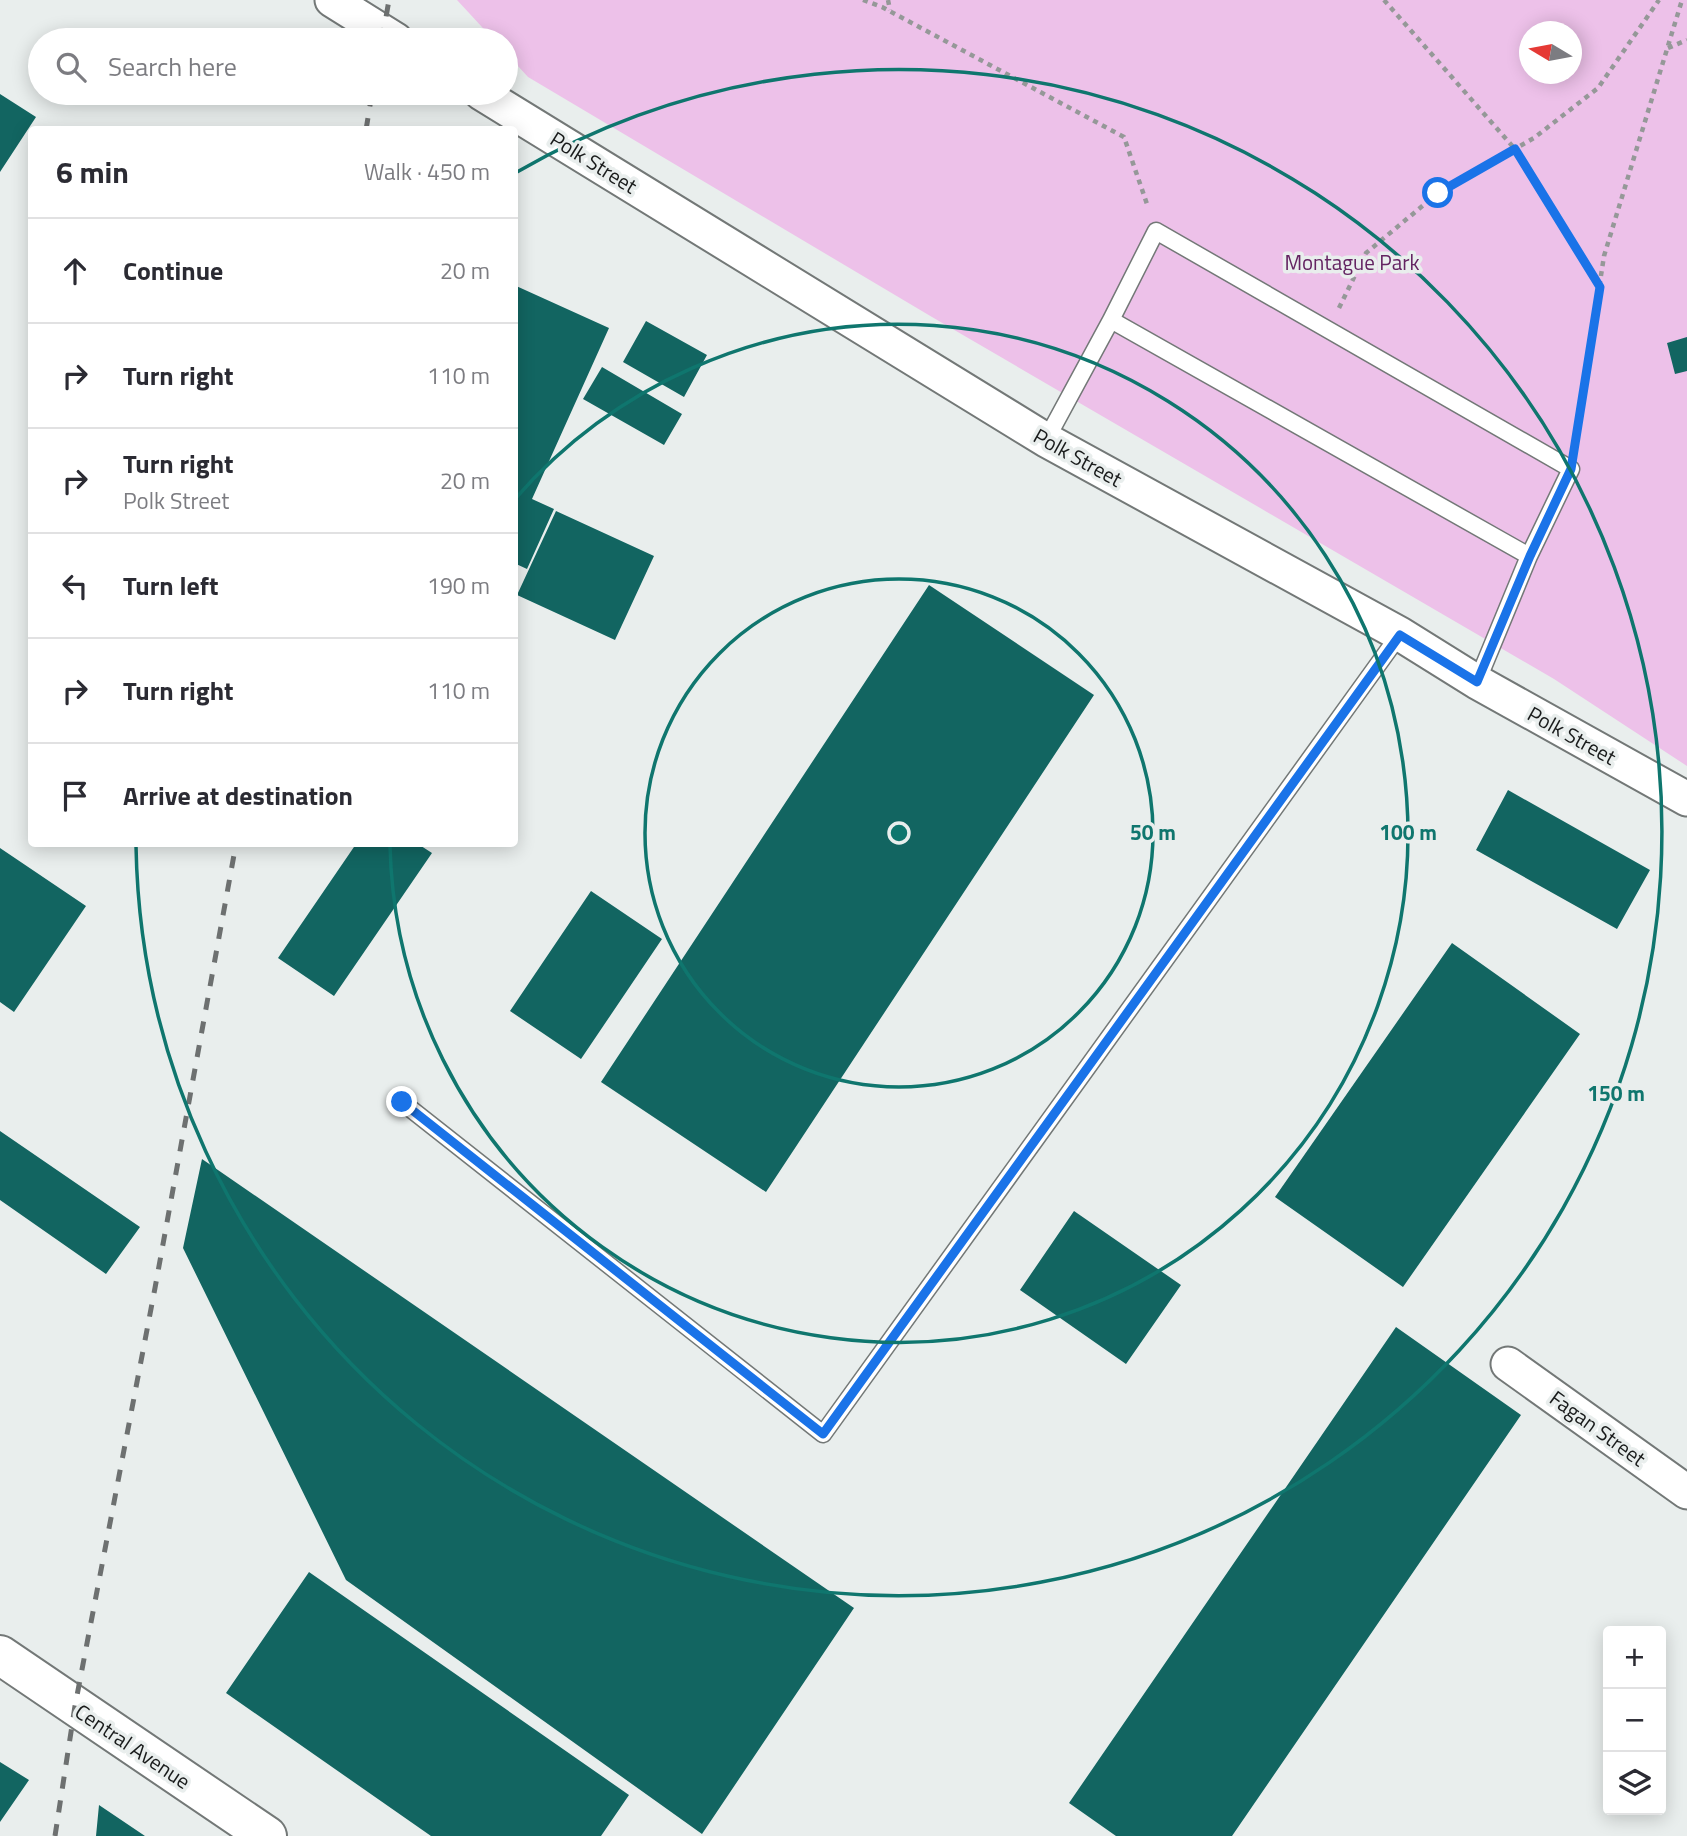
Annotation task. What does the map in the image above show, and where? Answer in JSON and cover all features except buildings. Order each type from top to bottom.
[{"type":"main road","name":"Central Avenue","points":[[0,1655],[267,1836]]},
{"type":"street","points":[[332,0],[377,28]]},
{"type":"street","name":"Polk Street","points":[[501,105],[1046,440],[1400,635],[1477,682],[1687,799]]},
{"type":"street","name":"Fagan Street","points":[[1508,1364],[1687,1492]]},
{"type":"lane","points":[[1046,440],[1156,231],[1571,469],[1530,556],[1477,682]]},
{"type":"lane","points":[[1111,320],[1530,556]]},
{"type":"lane","points":[[402,1102],[823,1434],[1400,635]]},
{"type":"path","points":[[863,0],[890,11],[1124,137],[1156,231]]},
{"type":"path","points":[[888,0],[890,11]]},
{"type":"path","points":[[1384,0],[1515,149],[1600,287]]},
{"type":"path","points":[[1328,330],[1366,253],[1438,193],[1534,138],[1598,88],[1659,0]]},
{"type":"path","points":[[1571,469],[1604,256],[1682,0]]},
{"type":"path","points":[[1667,48],[1687,40]]},
{"type":"green space","name":"Montague Park","points":[[457,0],[1687,0],[1687,766],[1554,679],[932,317],[528,77],[518,66],[518,28],[483,28]]},
{"type":"railway","points":[[384,28],[389,0]]},
{"type":"railway","points":[[367,126],[370,105]]},
{"type":"railway","points":[[55,1836],[75,1706],[235,847]]},
{"type":"route","points":[[402,1102],[823,1434],[1400,635],[1477,682],[1530,556],[1571,469],[1600,287],[1515,149],[1438,193]]}]
